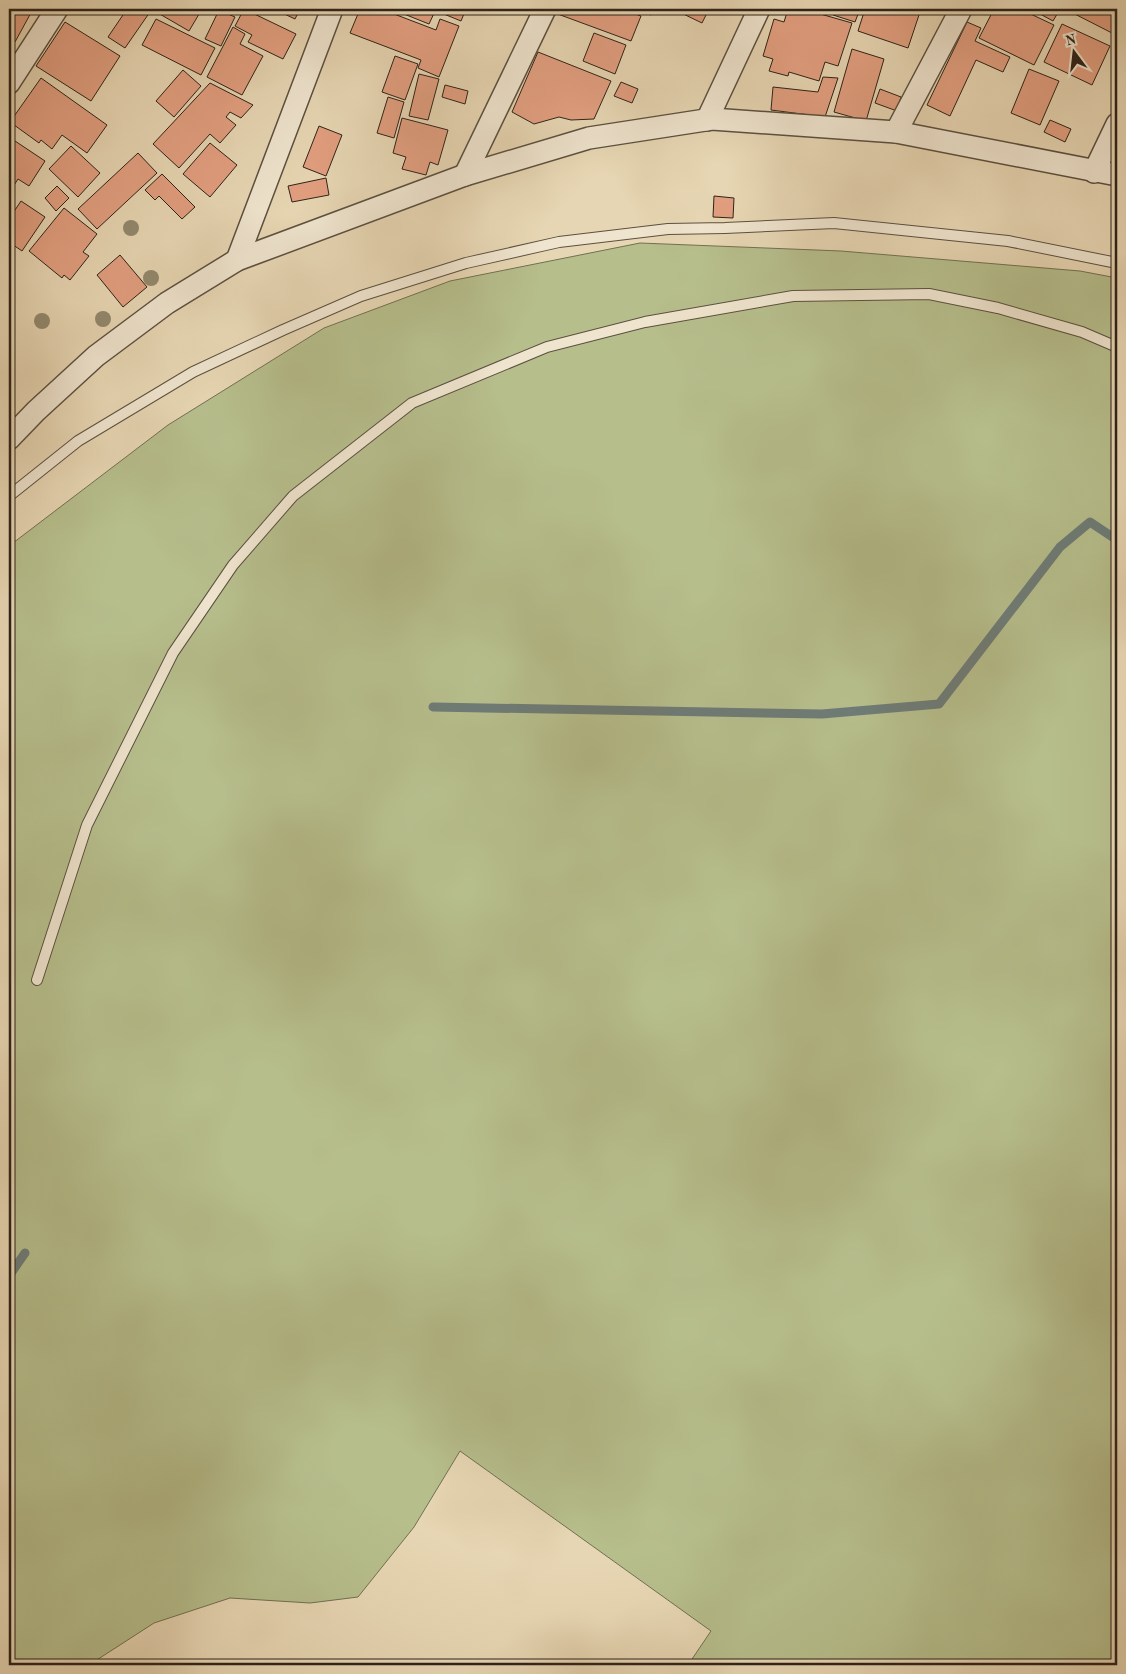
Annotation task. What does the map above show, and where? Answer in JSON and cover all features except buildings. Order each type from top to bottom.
[{"type":"street","points":[[9,83],[57,9]]},
{"type":"street","points":[[237,260],[332,9]]},
{"type":"street","points":[[465,175],[545,9]]},
{"type":"street","points":[[707,120],[758,9]]},
{"type":"street","points":[[896,132],[961,9]]},
{"type":"street","points":[[9,439],[36,411],[96,356],[167,303],[237,260],[465,175],[589,138],[712,119],[896,132],[1117,175]]},
{"type":"street","points":[[1094,172],[1117,124]]},
{"type":"lane","points":[[9,496],[87,436],[193,372],[274,334],[361,296],[466,263],[560,242],[668,229],[834,223],[1008,241],[1117,264]]},
{"type":"lane","points":[[38,980],[87,824],[173,653],[233,565],[293,496],[412,403],[546,348],[645,322],[792,296],[929,294],[998,308],[1082,332],[1117,347]]},
{"type":"green space","points":[[640,243],[841,251],[1080,271],[1117,278],[1117,1665],[688,1665],[711,1631],[460,1451],[414,1527],[358,1597],[310,1603],[230,1598],[154,1623],[89,1665],[9,1665],[9,906],[13,898],[9,896],[9,546],[168,425],[324,328],[450,281]]},
{"type":"waterway","points":[[433,707],[822,714],[939,704],[1060,547],[1090,522],[1117,540]]},
{"type":"waterway","points":[[9,1276],[25,1253]]}]
